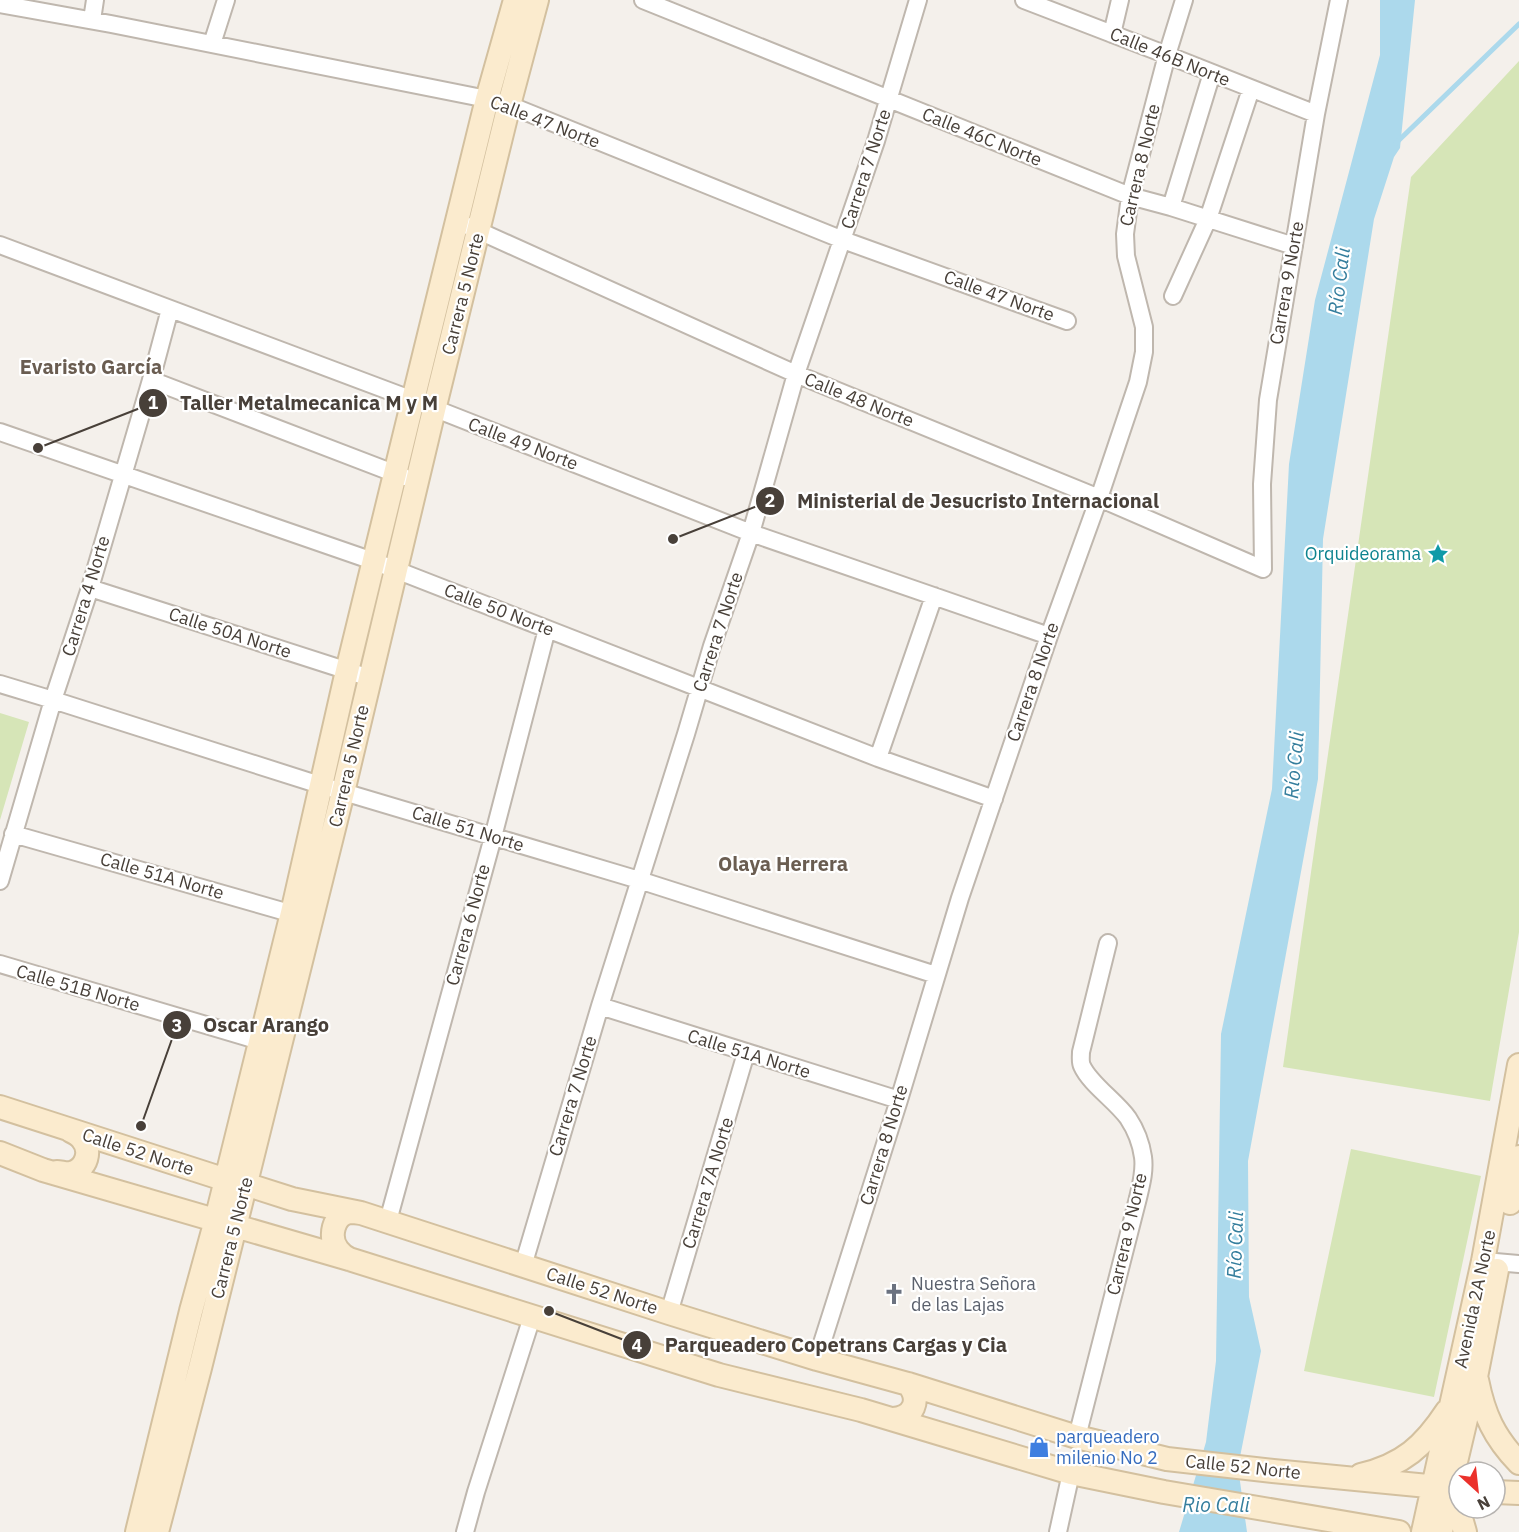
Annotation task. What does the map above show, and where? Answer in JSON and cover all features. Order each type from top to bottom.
[{"type":"main road","name":"Carrera 5 Norte","points":[[137,1532],[191,1311],[224,1217],[238,1186],[302,916],[320,785],[373,561],[434,410],[468,227],[487,99],[515,0]]},
{"type":"main road","name":"Carrera 5 Norte","points":[[238,1186],[260,1041],[343,792],[395,569],[413,400],[509,105],[537,0]]},
{"type":"main road","name":"Avenida 2A Norte","points":[[1500,1262],[1519,1065]]},
{"type":"main road","name":"Calle 52 Norte","points":[[0,1107],[238,1186],[388,1221],[669,1313],[817,1359],[909,1384],[1077,1437],[1167,1459],[1447,1487]]},
{"type":"main road","points":[[44,1170],[71,1173],[85,1162],[88,1151],[84,1141],[67,1129]]},
{"type":"main road","name":"Calle 52 Norte","points":[[0,1153],[44,1170],[163,1204],[224,1217],[719,1376],[893,1419],[1071,1473],[1164,1492],[1341,1522],[1366,1529],[1399,1532]]},
{"type":"main road","name":"Avenida 2A Norte","points":[[1453,1460],[1467,1379],[1500,1262],[1519,1157]]},
{"type":"main road","points":[[349,1259],[338,1251],[332,1239],[332,1232],[338,1219],[343,1215],[349,1212],[361,1213]]},
{"type":"main road","name":"Carrera 5 Norte","points":[[157,1532],[200,1368],[224,1217]]},
{"type":"main road","points":[[1336,1477],[1362,1474],[1379,1469],[1411,1453],[1432,1433],[1467,1379],[1482,1404],[1492,1429],[1519,1463]]},
{"type":"main road","points":[[893,1419],[907,1415],[913,1407],[915,1397],[909,1384]]},
{"type":"main road","name":"Avenida 2A Norte","points":[[1430,1529],[1447,1489]]},
{"type":"main road","points":[[1341,1522],[1364,1515],[1430,1529]]},
{"type":"street","points":[[92,20],[95,0]]},
{"type":"street","points":[[212,44],[226,0]]},
{"type":"street","name":"Calle 46C Norte","points":[[643,0],[1130,196],[1294,246]]},
{"type":"street","name":"Carrera 7 Norte","points":[[523,1266],[639,880],[712,646],[751,533],[796,374],[889,99],[918,0]]},
{"type":"street","name":"Calle 46B Norte","points":[[1024,0],[1316,114]]},
{"type":"street","points":[[1112,34],[1120,0]]},
{"type":"street","name":"Carrera 8 Norte","points":[[817,1359],[960,898],[1048,636],[1099,498],[1138,382],[1144,352],[1144,327],[1126,256],[1125,234],[1130,196],[1184,0]]},
{"type":"street","name":"Carrera 9 Norte","points":[[1263,569],[1262,484],[1268,400],[1316,114],[1339,0]]},
{"type":"street","name":"Calle 47 Norte","points":[[0,4],[92,20],[509,105],[843,240],[1067,321]]},
{"type":"street","points":[[1172,207],[1212,73]]},
{"type":"street","points":[[1173,296],[1208,219],[1251,89]]},
{"type":"street","name":"Calle 48 Norte","points":[[468,227],[796,374],[1099,498],[1263,569]]},
{"type":"street","name":"Calle 49 Norte","points":[[0,246],[413,400],[751,533],[1048,636]]},
{"type":"street","name":"Carrera 4 Norte","points":[[0,881],[53,700],[90,588],[170,309]]},
{"type":"street","points":[[151,380],[406,477]]},
{"type":"street","name":"Calle 50 Norte","points":[[0,432],[395,569],[878,758],[994,799]]},
{"type":"street","name":"Calle 50A Norte","points":[[90,588],[370,678]]},
{"type":"street","points":[[878,758],[934,596]]},
{"type":"street","name":"Carrera 6 Norte","points":[[388,1221],[493,837],[547,629]]},
{"type":"street","name":"Calle 51 Norte","points":[[0,684],[320,785],[639,880],[936,975]]},
{"type":"street","name":"Calle 51A Norte","points":[[13,834],[302,916]]},
{"type":"street","name":"Carrera 9 Norte","points":[[1077,1437],[1143,1173],[1143,1159],[1134,1127],[1081,1064],[1081,1052],[1108,943]]},
{"type":"street","name":"Calle 51B Norte","points":[[0,964],[260,1041]]},
{"type":"street","name":"Calle 51A Norte","points":[[600,1006],[899,1100]]},
{"type":"street","name":"Carrera 7A Norte","points":[[669,1313],[747,1053]]},
{"type":"street","points":[[465,1532],[532,1317]]},
{"type":"street","points":[[1058,1532],[1071,1473]]},
{"type":"green space","name":"Orquideorama","points":[[1519,61],[1519,932],[1490,1101],[1283,1067],[1411,177]]},
{"type":"green space","points":[[0,713],[29,722],[0,820]]},
{"type":"green space","points":[[1351,1149],[1481,1176],[1434,1397],[1304,1371]]},
{"type":"water","name":"Rio Cali","points":[[1380,0],[1415,0],[1400,148],[1394,157],[1374,219],[1323,539],[1318,779],[1248,1161],[1249,1297],[1261,1351],[1238,1467],[1247,1532],[1179,1532],[1206,1442],[1216,1361],[1221,1034],[1272,789],[1289,464],[1315,300],[1380,55]]},
{"type":"waterway","points":[[1396,143],[1519,24]]},
{"type":"place","name":"Taller Metalmecanica M y M","points":[[38,448]]},
{"type":"place","name":"Ministerial de Jesucristo Internacional","points":[[673,539]]},
{"type":"place","name":"Orquideorama","points":[[1438,554]]},
{"type":"place","name":"Oscar Arango","points":[[141,1126]]},
{"type":"place","name":"Nuestra Señora de las Lajas","points":[[894,1294]]},
{"type":"place","name":"Parqueadero Copetrans Cargas y Cia","points":[[549,1311]]},
{"type":"place","name":"parqueadero milenio No 2","points":[[1039,1447]]},
{"type":"district","name":"Evaristo García","points":[[91,367]]},
{"type":"district","name":"Olaya Herrera","points":[[783,864]]},
{"type":"water label","name":"Río Cali","points":[[1339,281]]},
{"type":"water label","name":"Río Cali","points":[[1294,765]]},
{"type":"water label","name":"Río Cali","points":[[1235,1245]]}]
